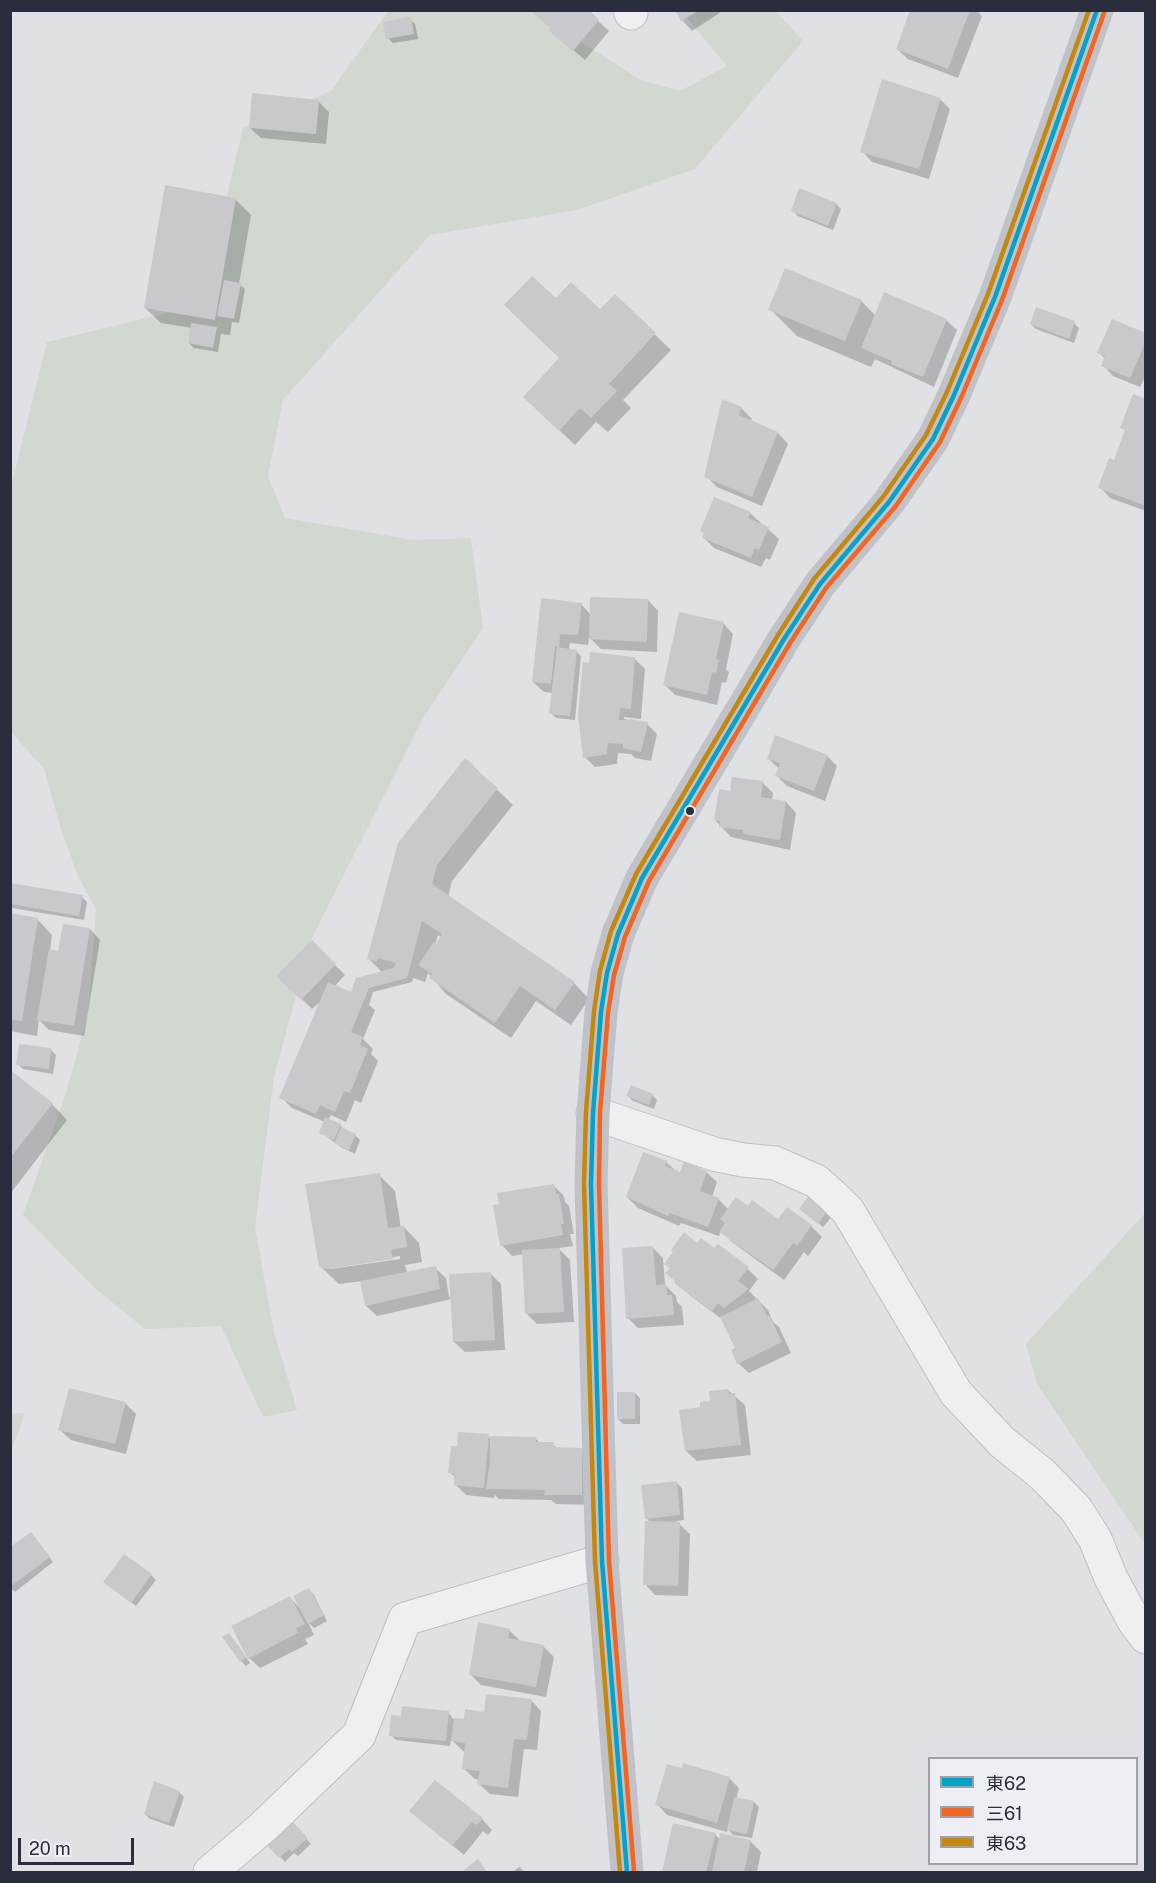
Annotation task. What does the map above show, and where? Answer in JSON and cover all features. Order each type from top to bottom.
[{"type":"street","points":[[627,1872],[602,1561],[591,1184],[593,1113],[607,973],[630,903],[664,837],[784,639],[820,584],[889,502],[933,439],[995,297],[1097,10]]},
{"type":"street","points":[[593,1113],[714,1154],[775,1163],[816,1181],[834,1197],[848,1211],[956,1392],[1002,1442],[1041,1474],[1076,1509],[1095,1539],[1111,1578],[1134,1621],[1146,1637]]},
{"type":"street","points":[[210,1872],[262,1828],[359,1736],[405,1619],[602,1561]]},
{"type":"shaded area","points":[[388,11],[532,11],[641,80],[680,91],[727,66],[681,11],[776,11],[803,41],[695,169],[577,210],[430,235],[283,400],[268,476],[285,518],[413,540],[471,538],[483,628],[422,720],[310,942],[274,1078],[255,1227],[274,1332],[297,1410],[263,1417],[221,1326],[145,1329],[97,1290],[23,1215],[67,1090],[88,1014],[96,909],[78,876],[61,829],[44,769],[11,732],[11,487],[47,342],[201,305],[243,128],[331,91]]},
{"type":"shaded area","points":[[1145,1213],[1145,1544],[1037,1384],[1026,1344]]},
{"type":"shaded area","points":[[25,1413],[11,1451],[11,1414]]},
{"type":"building","points":[[533,10],[589,10],[599,20],[573,51],[548,30],[550,28],[532,12]]},
{"type":"building","points":[[675,10],[700,10],[681,21]]},
{"type":"building","points":[[910,10],[970,10],[948,69],[896,49]]},
{"type":"building","points":[[411,17],[414,34],[386,39],[383,22]]},
{"type":"building","points":[[882,79],[941,98],[919,169],[860,152]]},
{"type":"building","points":[[252,93],[319,100],[316,134],[249,128]]},
{"type":"building","points":[[165,185],[236,198],[215,320],[144,308]]},
{"type":"building","points":[[799,188],[837,203],[828,226],[791,211]]},
{"type":"building","points":[[785,268],[862,300],[845,341],[768,310]]},
{"type":"building","points":[[532,276],[556,298],[571,282],[600,309],[615,294],[656,333],[609,384],[617,391],[591,418],[580,408],[559,431],[523,397],[559,358],[504,305]]},
{"type":"building","points":[[224,280],[241,283],[234,319],[217,316]]},
{"type":"building","points":[[884,292],[947,319],[923,377],[861,348]]},
{"type":"building","points":[[1036,307],[1075,321],[1069,339],[1030,324]]},
{"type":"building","points":[[1112,319],[1146,333],[1146,341],[1130,378],[1101,366],[1105,356],[1097,353]]},
{"type":"building","points":[[191,323],[217,327],[213,348],[188,343]]},
{"type":"building","points":[[1133,394],[1146,399],[1146,506],[1098,488],[1109,458],[1114,460],[1125,430],[1120,428]]},
{"type":"building","points":[[722,399],[742,407],[739,415],[778,432],[752,497],[704,477]]},
{"type":"building","points":[[714,497],[751,512],[748,518],[769,527],[759,550],[755,548],[751,558],[702,538],[704,533],[700,531]]},
{"type":"building","points":[[590,597],[648,599],[647,642],[589,639]]},
{"type":"building","points":[[541,598],[582,603],[578,635],[560,634],[559,647],[555,646],[551,684],[532,682]]},
{"type":"building","points":[[679,612],[724,622],[716,659],[719,660],[716,673],[712,672],[707,695],[663,685]]},
{"type":"building","points":[[557,647],[577,650],[570,716],[549,714]]},
{"type":"building","points":[[590,652],[635,657],[631,709],[620,708],[619,720],[648,722],[641,752],[623,748],[623,744],[608,743],[607,754],[583,758],[578,715],[583,662],[589,663]]},
{"type":"building","points":[[775,735],[828,755],[814,791],[775,776],[780,763],[767,759]]},
{"type":"building","points":[[465,758],[498,788],[437,865],[432,884],[575,982],[555,1010],[520,986],[495,1023],[429,978],[432,974],[418,965],[442,934],[422,921],[407,978],[369,988],[351,1032],[363,1037],[360,1045],[368,1049],[350,1093],[344,1091],[335,1112],[320,1105],[316,1114],[279,1098],[328,982],[351,992],[356,978],[394,968],[396,963],[378,958],[377,962],[367,959],[398,843]]},
{"type":"building","points":[[732,777],[763,781],[761,797],[786,801],[780,840],[743,834],[743,830],[719,827],[720,821],[714,820],[719,789],[730,791]]},
{"type":"building","points":[[10,883],[83,895],[79,916],[10,904]]},
{"type":"building","points":[[10,913],[38,918],[22,1021],[10,1019]]},
{"type":"building","points":[[63,924],[90,928],[74,1026],[37,1020],[49,949],[58,951]]},
{"type":"building","points":[[312,940],[336,964],[301,1000],[276,976]]},
{"type":"building","points":[[19,1044],[51,1048],[49,1069],[16,1065]]},
{"type":"building","points":[[10,1070],[53,1103],[10,1158]]},
{"type":"building","points":[[631,1085],[653,1094],[649,1105],[626,1096]]},
{"type":"building","points":[[325,1117],[341,1124],[334,1140],[319,1133]]},
{"type":"building","points":[[341,1127],[356,1134],[349,1150],[334,1143]]},
{"type":"building","points":[[643,1152],[667,1161],[665,1166],[680,1172],[684,1162],[707,1171],[700,1191],[719,1198],[708,1227],[670,1213],[668,1216],[626,1197]]},
{"type":"building","points":[[380,1173],[388,1228],[404,1226],[407,1247],[391,1250],[393,1259],[327,1269],[319,1267],[305,1184]]},
{"type":"building","points":[[554,1184],[556,1194],[559,1194],[564,1224],[561,1224],[563,1235],[500,1246],[493,1205],[499,1204],[497,1193]]},
{"type":"building","points":[[811,1193],[830,1208],[818,1224],[799,1209]]},
{"type":"building","points":[[736,1197],[748,1206],[752,1200],[778,1219],[787,1207],[812,1225],[797,1246],[793,1243],[773,1270],[719,1232],[725,1223],[720,1219]]},
{"type":"building","points":[[684,1232],[697,1243],[701,1238],[714,1248],[718,1244],[749,1267],[738,1281],[749,1289],[724,1308],[718,1303],[712,1311],[674,1283],[676,1281],[665,1273],[670,1268],[664,1264]]},
{"type":"building","points":[[653,1246],[656,1285],[666,1284],[667,1295],[672,1295],[674,1315],[626,1319],[622,1248]]},
{"type":"building","points":[[560,1248],[564,1312],[525,1314],[522,1250]]},
{"type":"building","points":[[436,1266],[440,1289],[365,1306],[360,1281]]},
{"type":"building","points":[[491,1272],[495,1340],[453,1342],[449,1274]]},
{"type":"building","points":[[758,1298],[782,1342],[737,1364],[731,1350],[735,1348],[720,1317]]},
{"type":"building","points":[[69,1388],[126,1402],[115,1444],[58,1430]]},
{"type":"building","points":[[728,1389],[729,1394],[735,1393],[741,1445],[685,1451],[679,1410],[700,1407],[700,1402],[710,1401],[709,1391]]},
{"type":"building","points":[[617,1392],[635,1392],[635,1419],[617,1419]]},
{"type":"building","points":[[458,1432],[489,1434],[484,1488],[454,1485],[454,1473],[448,1473],[451,1446],[457,1446]]},
{"type":"building","points":[[490,1436],[536,1437],[536,1442],[554,1442],[554,1447],[582,1448],[582,1495],[544,1495],[545,1490],[486,1489],[490,1462]]},
{"type":"building","points":[[677,1481],[680,1515],[645,1519],[641,1485]]},
{"type":"building","points":[[645,1521],[680,1522],[678,1586],[643,1585]]},
{"type":"building","points":[[31,1532],[50,1557],[10,1587],[10,1547]]},
{"type":"building","points":[[124,1554],[152,1574],[131,1603],[103,1582]]},
{"type":"building","points":[[309,1588],[324,1615],[308,1624],[293,1596]]},
{"type":"building","points":[[290,1596],[305,1624],[296,1628],[298,1633],[248,1659],[231,1626]]},
{"type":"building","points":[[478,1622],[510,1629],[508,1638],[544,1645],[536,1687],[469,1675]]},
{"type":"building","points":[[229,1633],[246,1658],[240,1662],[222,1637]]},
{"type":"building","points":[[486,1694],[532,1699],[527,1740],[514,1739],[508,1788],[477,1784],[480,1771],[462,1769],[465,1743],[451,1741],[454,1718],[464,1719],[465,1709],[484,1712]]},
{"type":"building","points":[[402,1706],[449,1711],[446,1741],[389,1736],[391,1715],[401,1716]]},
{"type":"building","points":[[683,1763],[730,1777],[717,1823],[655,1805],[667,1764],[682,1768]]},
{"type":"building","points":[[435,1780],[483,1818],[477,1825],[472,1822],[452,1846],[409,1811]]},
{"type":"building","points":[[154,1781],[180,1791],[169,1823],[144,1814]]},
{"type":"building","points":[[734,1797],[754,1801],[747,1834],[727,1830]]},
{"type":"building","points":[[291,1820],[308,1838],[292,1852],[289,1849],[279,1858],[265,1843]]},
{"type":"building","points":[[673,1823],[716,1833],[706,1872],[662,1872]]},
{"type":"building","points":[[720,1833],[751,1840],[744,1872],[712,1872]]},
{"type":"building","points":[[478,1859],[487,1872],[465,1872],[464,1870]]},
{"type":"transit line","name":"東63","points":[[620,1872],[595,1561],[584,1184],[586,1112],[594,1011],[600,971],[611,931],[636,874],[778,635],[814,579],[883,497],[926,435],[947,392],[988,294],[1089,10]]},
{"type":"transit line","name":"東62","points":[[627,1872],[602,1561],[591,1184],[593,1113],[601,1012],[607,973],[618,934],[642,878],[784,639],[820,584],[889,502],[933,439],[995,297],[1097,10]]},
{"type":"transit line","name":"三61","points":[[634,1871],[609,1561],[599,1184],[600,1113],[608,1013],[614,975],[625,937],[649,881],[790,643],[826,588],[895,507],[940,442],[1002,300],[1104,13]]}]
